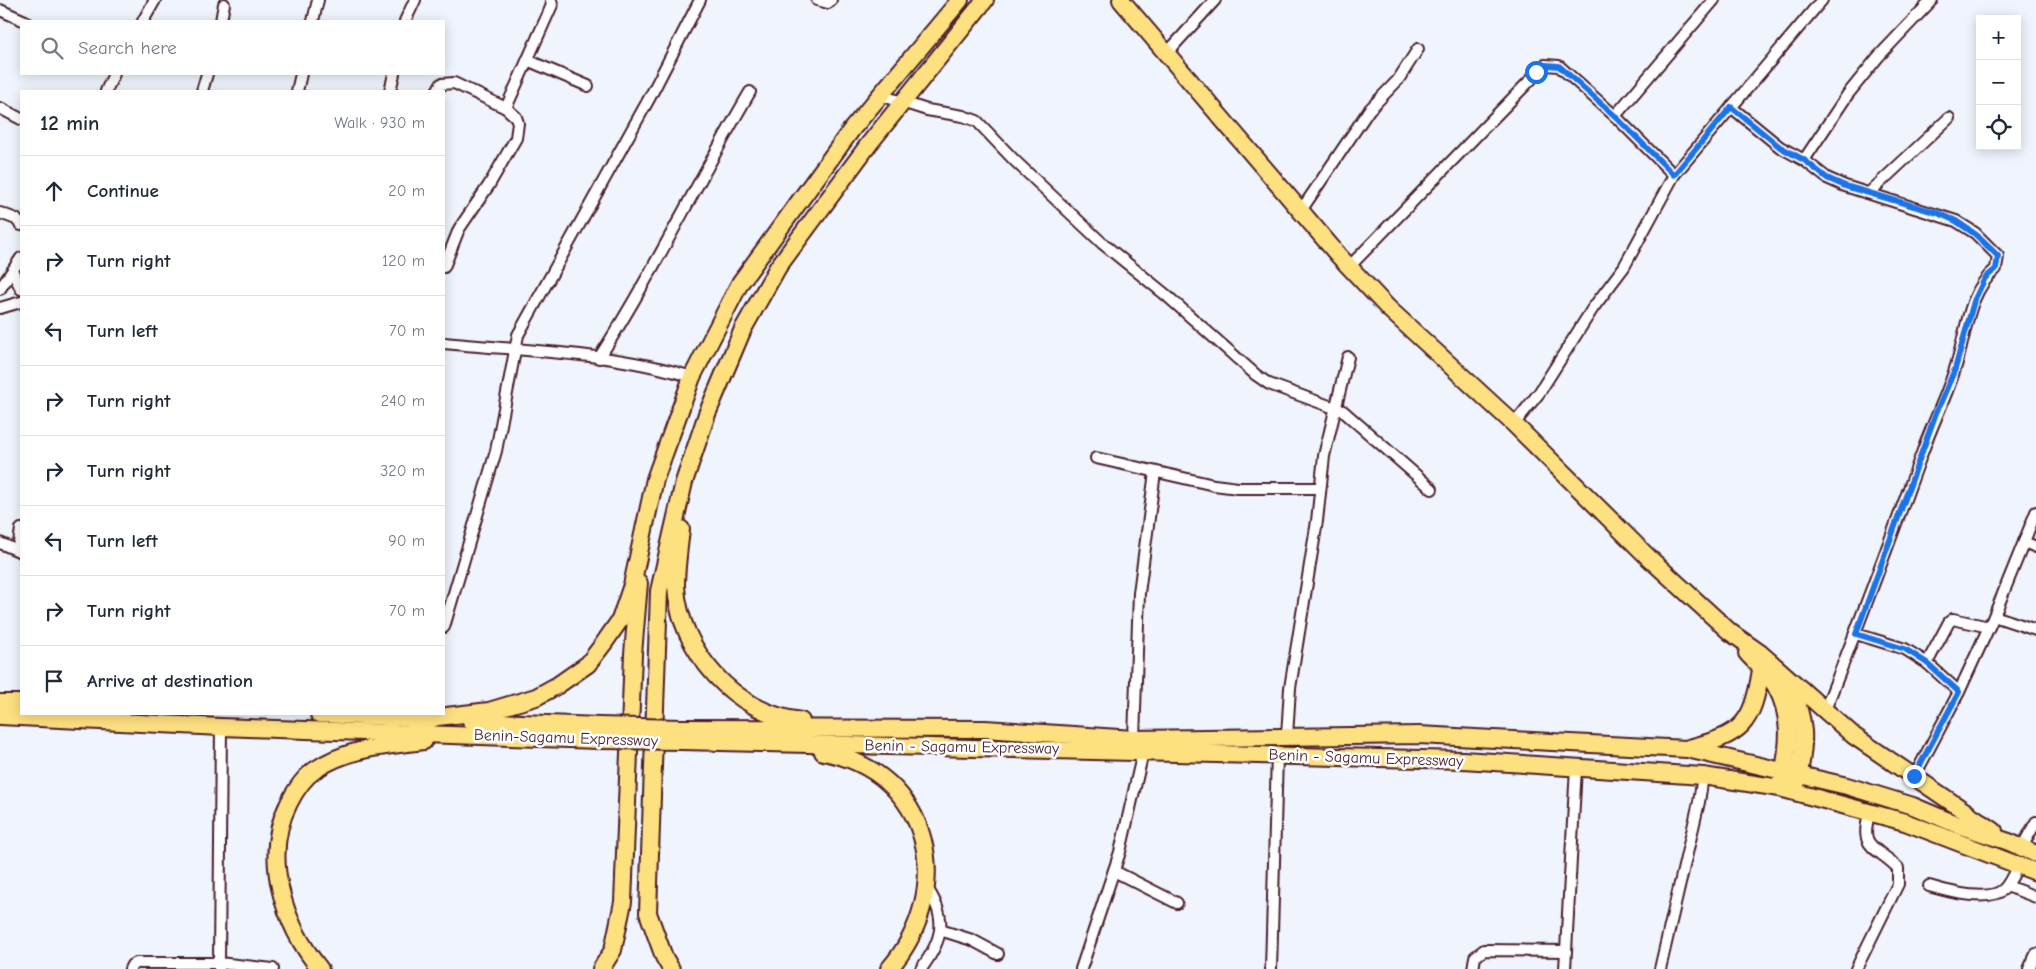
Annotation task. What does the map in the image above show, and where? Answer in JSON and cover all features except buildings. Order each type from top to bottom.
[{"type":"highway","points":[[445,714],[489,711],[536,697],[558,685],[588,664],[620,620],[632,586],[655,479],[692,377],[740,283],[852,129],[960,0]]},
{"type":"highway","points":[[671,969],[664,957],[648,913],[659,592],[684,482],[707,414],[743,329],[778,267],[826,200],[985,0]]},
{"type":"highway","points":[[1121,0],[1300,212],[1349,267],[1388,308],[1514,424],[1648,556],[1730,632],[1760,653],[1824,712],[1854,736],[2022,848]]},
{"type":"highway","points":[[684,482],[676,587],[683,620],[690,638],[722,684],[738,697],[757,708],[790,720],[869,728]]},
{"type":"highway","points":[[601,969],[613,950],[623,902],[633,654],[642,536]]},
{"type":"highway","points":[[1730,632],[1774,684],[1786,709],[1792,772]]},
{"type":"highway","points":[[1687,749],[1730,736],[1741,727],[1752,708],[1761,670]]},
{"type":"highway","points":[[1784,676],[1796,698],[1805,732],[1787,790]]},
{"type":"highway","points":[[0,703],[20,704]]},
{"type":"highway","points":[[370,715],[421,716],[599,733],[681,735],[869,728],[1019,730],[1139,745],[1287,736],[1445,735],[1687,749],[1792,772],[1913,806],[1958,825],[2022,848]]},
{"type":"highway","points":[[421,716],[435,715]]},
{"type":"highway","name":"Benin-Sagamu Expressway","points":[[0,716],[221,727],[484,735],[599,733]]},
{"type":"highway","points":[[320,969],[307,952],[293,927],[283,902],[279,879],[278,832],[285,811],[303,781],[314,770],[365,748],[484,735]]},
{"type":"highway","name":"Benin - Sagamu Expressway","points":[[681,735],[769,742],[1139,745],[1277,754],[1463,760],[1703,776],[1787,790],[1905,822],[2036,872]]},
{"type":"highway","points":[[769,742],[840,756],[869,768],[897,790],[909,806],[919,826],[925,851],[925,885],[912,934],[889,969]]},
{"type":"street","points":[[144,20],[155,0]]},
{"type":"street","points":[[312,20],[318,0]]},
{"type":"street","points":[[405,20],[414,0]]},
{"type":"street","points":[[506,108],[552,5],[550,0]]},
{"type":"street","points":[[445,624],[496,451],[518,336],[650,96],[700,0]]},
{"type":"street","points":[[817,0],[828,3],[831,0]]},
{"type":"street","points":[[1167,53],[1215,0]]},
{"type":"street","points":[[1615,116],[1714,0]]},
{"type":"street","points":[[1514,424],[1539,393],[1593,308],[1624,267],[1674,175],[1822,0]]},
{"type":"street","points":[[1804,160],[1848,94],[1878,57],[1932,0]]},
{"type":"street","points":[[221,20],[224,4]]},
{"type":"street","points":[[0,10],[23,20]]},
{"type":"street","points":[[1300,212],[1366,115],[1398,80],[1418,49]]},
{"type":"street","points":[[527,60],[588,86]]},
{"type":"street","points":[[1349,267],[1546,65],[1559,66],[1615,116],[1674,175]]},
{"type":"street","points":[[106,90],[114,75]]},
{"type":"street","points":[[202,90],[207,75]]},
{"type":"street","points":[[297,90],[301,75]]},
{"type":"street","points":[[390,90],[394,75]]},
{"type":"street","points":[[437,90],[441,84],[454,83],[506,108],[516,117],[518,124],[516,138],[490,186],[459,229],[445,264]]},
{"type":"street","points":[[599,358],[621,324],[710,159],[750,92]]},
{"type":"street","points":[[880,95],[977,121],[1014,160],[1102,243],[1166,295],[1256,375],[1268,384],[1335,406],[1343,411],[1432,489]]},
{"type":"street","points":[[1731,107],[1780,147],[1804,160],[1827,178],[1956,221],[1975,234],[1998,256],[1996,269],[1985,278],[1974,301],[1955,369],[1936,413],[1856,634],[1824,712]]},
{"type":"street","points":[[0,108],[20,118]]},
{"type":"street","points":[[1869,193],[1949,118]]},
{"type":"street","points":[[0,213],[16,219],[20,224]]},
{"type":"street","points":[[0,289],[20,260]]},
{"type":"street","points":[[13,272],[20,287]]},
{"type":"street","points":[[0,308],[20,302]]},
{"type":"street","points":[[445,343],[599,358],[692,377]]},
{"type":"street","points":[[1287,736],[1290,688],[1317,521],[1324,456],[1348,357]]},
{"type":"street","points":[[1096,458],[1214,485],[1238,488],[1320,488]]},
{"type":"street","points":[[1081,969],[1114,871],[1130,816],[1139,745],[1139,593],[1155,472]]},
{"type":"street","points":[[1914,776],[1959,692],[1994,616],[2036,512]]},
{"type":"street","points":[[2024,542],[2036,547]]},
{"type":"street","points":[[0,543],[20,551]]},
{"type":"street","points":[[1994,616],[2036,630]]},
{"type":"street","points":[[1927,663],[1949,622],[1953,619],[1989,627]]},
{"type":"street","points":[[1856,634],[1905,649],[1927,663],[1959,692]]},
{"type":"street","points":[[219,966],[221,727]]},
{"type":"street","points":[[1271,969],[1277,754]]},
{"type":"street","points":[[1565,969],[1576,768]]},
{"type":"street","points":[[1660,969],[1699,802],[1703,776]]},
{"type":"street","points":[[1856,969],[1898,884],[1899,875],[1898,868],[1869,844],[1865,837],[1865,827],[1870,812]]},
{"type":"street","points":[[2022,848],[2036,822]]},
{"type":"street","points":[[1929,886],[1960,894],[1998,894],[2007,886],[2018,865]]},
{"type":"street","points":[[1114,871],[1177,903]]},
{"type":"street","points":[[921,969],[939,942],[940,930],[937,902],[925,885]]},
{"type":"street","points":[[2007,886],[2036,897]]},
{"type":"street","points":[[940,930],[972,940],[998,954]]},
{"type":"street","points":[[1473,969],[1475,957],[1484,950],[1566,951]]},
{"type":"street","points":[[2030,969],[2036,954]]},
{"type":"street","points":[[130,969],[132,965],[137,963],[273,969]]},
{"type":"route","points":[[1536,72],[1546,65],[1553,64],[1559,66],[1615,116],[1674,175],[1731,107],[1780,147],[1804,160],[1827,178],[1880,198],[1938,213],[1956,221],[1975,234],[1998,256],[1996,269],[1985,278],[1974,301],[1955,369],[1936,413],[1856,634],[1905,649],[1927,663],[1959,692],[1914,776]]}]
